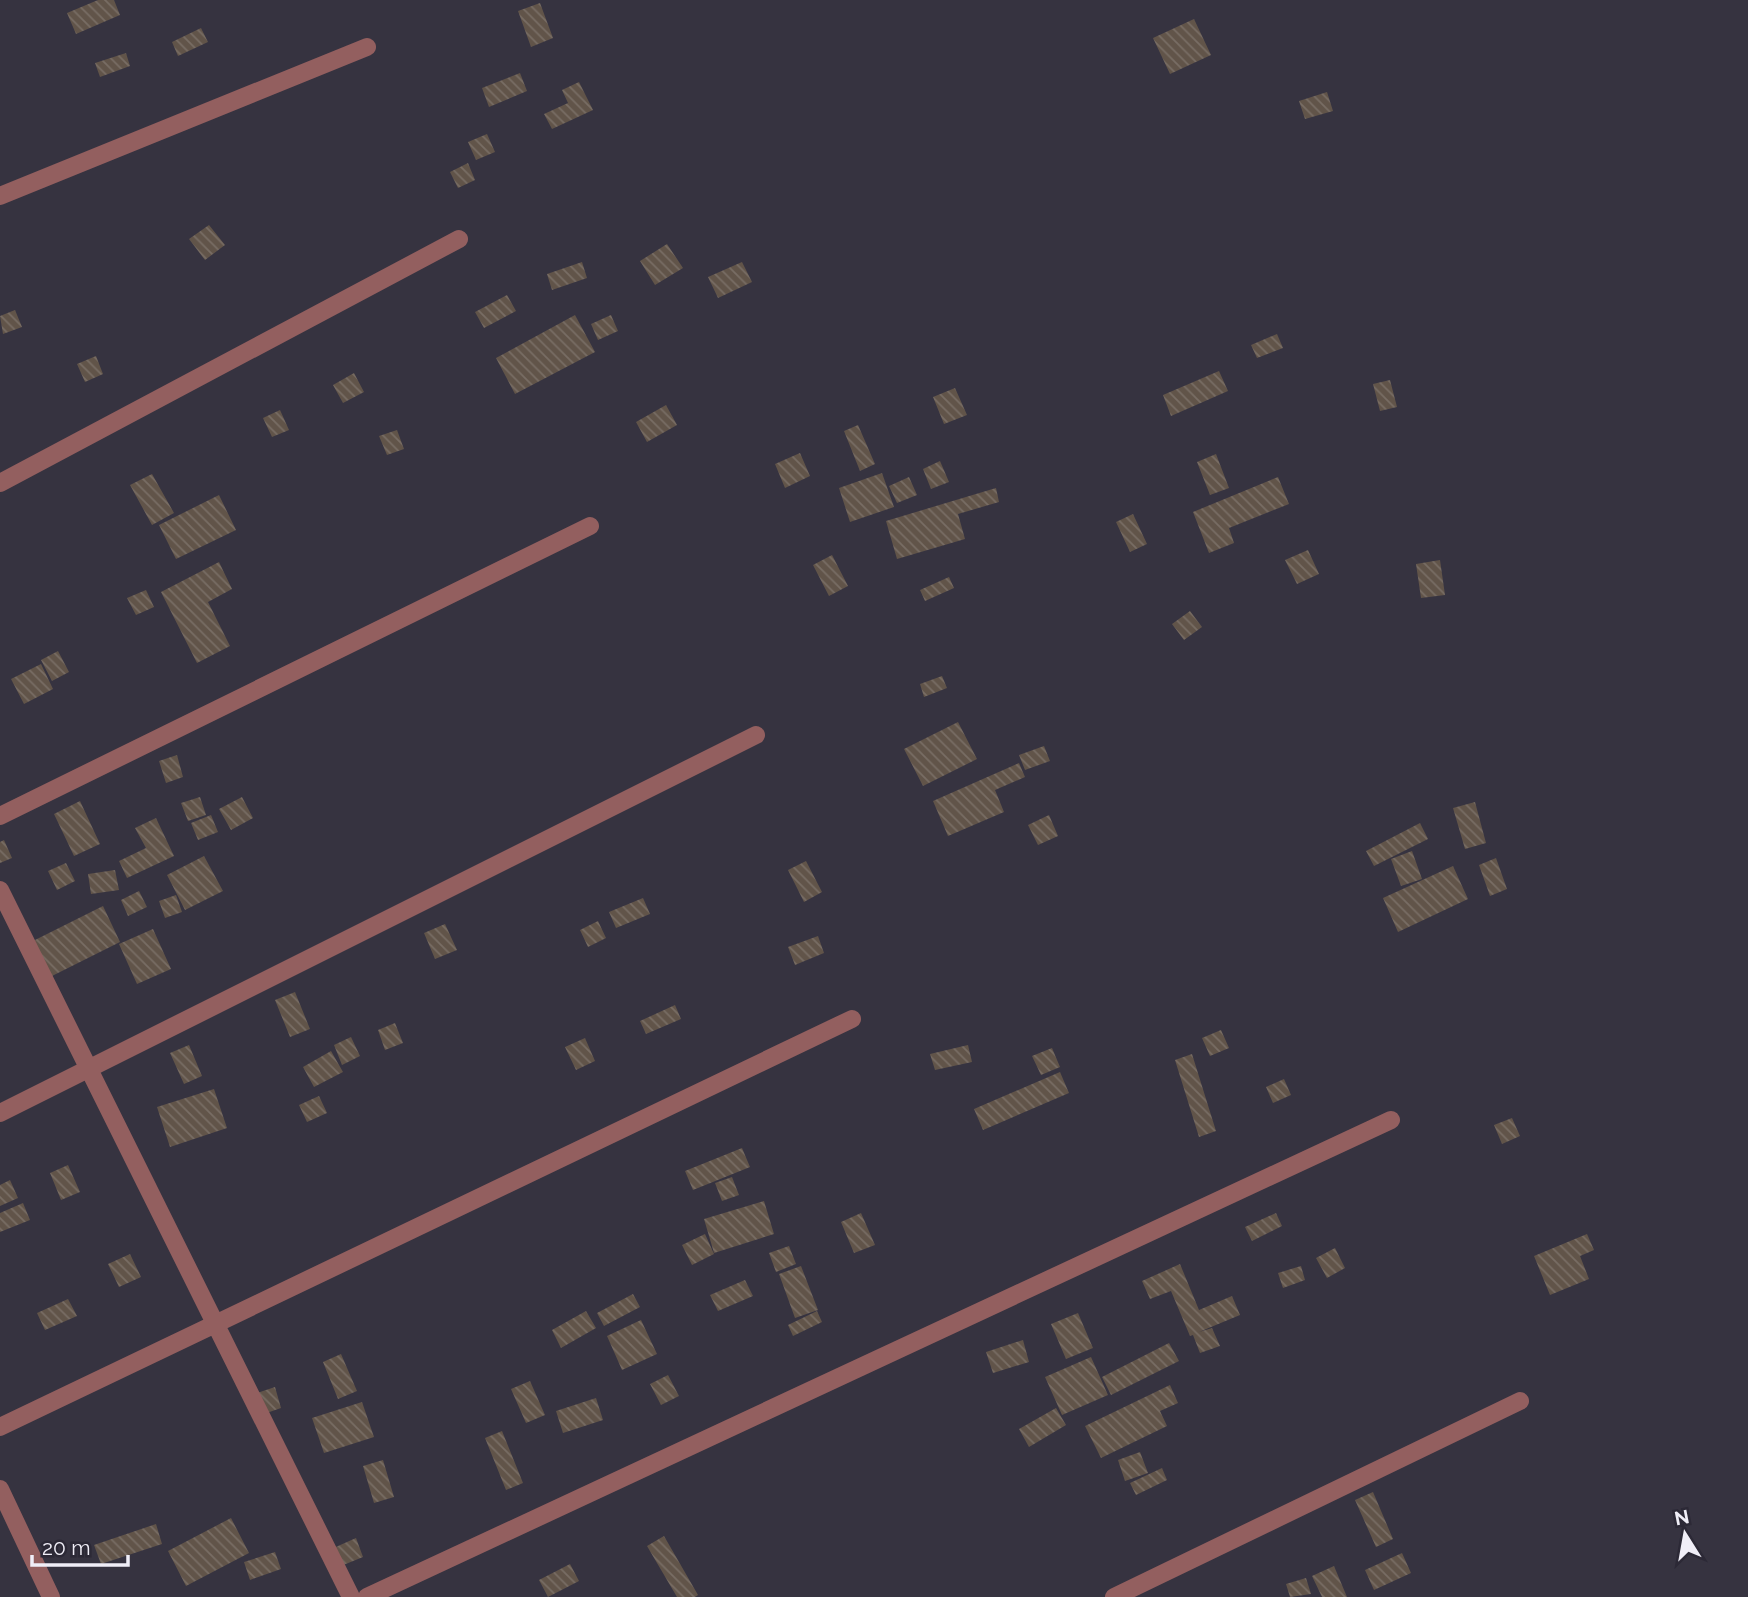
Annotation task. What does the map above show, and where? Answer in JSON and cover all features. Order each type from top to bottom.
[{"type":"street","points":[[0,196],[367,47]]},
{"type":"street","points":[[0,483],[459,239]]},
{"type":"street","points":[[0,816],[590,526]]},
{"type":"street","points":[[0,1113],[756,735]]},
{"type":"street","points":[[0,890],[351,1597]]},
{"type":"street","points":[[0,1427],[852,1020]]},
{"type":"street","points":[[367,1597],[1391,1120]]},
{"type":"street","points":[[1114,1597],[1520,1401]]},
{"type":"street","points":[[0,1489],[51,1597]]},
{"type":"building","points":[[98,0],[114,0],[120,15],[76,34],[67,13]]},
{"type":"building","points":[[540,3],[553,38],[531,47],[518,11]]},
{"type":"building","points":[[1194,19],[1211,55],[1170,74],[1153,38]]},
{"type":"building","points":[[201,28],[208,42],[178,56],[172,42]]},
{"type":"building","points":[[126,53],[130,66],[100,77],[95,63]]},
{"type":"building","points":[[520,73],[527,91],[489,107],[482,88]]},
{"type":"building","points":[[579,82],[593,110],[552,129],[544,114],[568,103],[562,90]]},
{"type":"building","points":[[1327,92],[1333,111],[1305,119],[1299,101]]},
{"type":"building","points":[[487,134],[495,152],[476,160],[468,142]]},
{"type":"building","points":[[468,163],[475,180],[458,188],[450,172]]},
{"type":"building","points":[[209,225],[225,245],[205,260],[189,239]]},
{"type":"building","points":[[667,244],[683,268],[655,285],[640,261]]},
{"type":"building","points":[[582,262],[587,278],[552,290],[547,274]]},
{"type":"building","points":[[742,262],[752,282],[718,298],[708,277]]},
{"type":"building","points":[[507,295],[516,311],[484,328],[475,312]]},
{"type":"building","points":[[15,310],[22,327],[3,334],[0,316]]},
{"type":"building","points":[[575,315],[595,352],[515,394],[496,358]]},
{"type":"building","points":[[611,315],[618,331],[598,340],[591,324]]},
{"type":"building","points":[[1277,334],[1283,348],[1257,358],[1251,345]]},
{"type":"building","points":[[96,356],[103,374],[85,382],[77,364]]},
{"type":"building","points":[[1219,371],[1228,391],[1171,416],[1163,395]]},
{"type":"building","points":[[354,373],[364,392],[343,403],[333,385]]},
{"type":"building","points":[[1390,380],[1397,407],[1380,411],[1373,384]]},
{"type":"building","points":[[955,388],[967,415],[944,424],[933,397]]},
{"type":"building","points":[[666,405],[677,425],[647,442],[636,422]]},
{"type":"building","points":[[280,410],[289,430],[272,437],[263,418]]},
{"type":"building","points":[[858,425],[875,464],[860,471],[844,431]]},
{"type":"building","points":[[397,430],[404,449],[387,455],[379,436]]},
{"type":"building","points":[[800,453],[810,476],[785,488],[775,464]]},
{"type":"building","points":[[1216,454],[1229,488],[1210,495],[1197,462]]},
{"type":"building","points":[[940,461],[949,482],[931,489],[923,469]]},
{"type":"building","points":[[882,473],[894,507],[850,522],[839,488]]},
{"type":"building","points":[[152,474],[174,513],[152,525],[130,485]]},
{"type":"building","points":[[909,477],[917,495],[897,503],[889,486]]},
{"type":"building","points":[[1278,477],[1289,504],[1229,528],[1234,543],[1209,553],[1193,512]]},
{"type":"building","points":[[996,488],[999,502],[958,514],[965,539],[897,559],[886,521]]},
{"type":"building","points":[[219,495],[236,530],[176,559],[159,525]]},
{"type":"building","points":[[1133,514],[1147,544],[1130,552],[1116,522]]},
{"type":"building","points":[[1308,550],[1319,574],[1297,584],[1285,560]]},
{"type":"building","points":[[832,555],[848,586],[829,596],[813,565]]},
{"type":"building","points":[[1440,560],[1445,595],[1421,598],[1416,564]]},
{"type":"building","points":[[219,562],[232,589],[208,602],[230,646],[197,663],[161,592]]},
{"type":"building","points":[[949,577],[954,588],[925,601],[920,590]]},
{"type":"building","points":[[146,590],[154,607],[136,615],[127,598]]},
{"type":"building","points":[[1190,611],[1202,627],[1184,640],[1172,624]]},
{"type":"building","points":[[58,651],[69,672],[52,681],[41,660]]},
{"type":"building","points":[[41,664],[53,689],[24,704],[11,679]]},
{"type":"building","points":[[942,676],[947,688],[924,697],[920,684]]},
{"type":"building","points":[[958,722],[977,759],[923,786],[904,749]]},
{"type":"building","points":[[1044,746],[1050,761],[1025,770],[1019,755]]},
{"type":"building","points":[[177,755],[183,777],[166,783],[159,761]]},
{"type":"building","points":[[1019,763],[1025,777],[995,790],[1004,812],[948,836],[933,801]]},
{"type":"building","points":[[200,797],[206,815],[188,821],[181,803]]},
{"type":"building","points":[[242,797],[253,818],[231,830],[219,809]]},
{"type":"building","points":[[80,801],[100,844],[74,856],[54,814]]},
{"type":"building","points":[[1475,802],[1486,843],[1465,849],[1453,808]]},
{"type":"building","points":[[211,815],[218,832],[198,840],[191,823]]},
{"type":"building","points":[[1049,815],[1058,836],[1038,845],[1028,825]]},
{"type":"building","points":[[156,818],[174,856],[127,878],[119,861],[146,848],[135,828]]},
{"type":"building","points":[[1420,823],[1428,839],[1374,866],[1366,851]]},
{"type":"building","points":[[4,840],[12,858],[0,863],[0,842]]},
{"type":"building","points":[[1412,851],[1422,879],[1401,886],[1391,859]]},
{"type":"building","points":[[204,856],[223,891],[185,910],[167,875]]},
{"type":"building","points":[[1496,858],[1507,889],[1490,896],[1479,865]]},
{"type":"building","points":[[806,861],[822,892],[804,902],[788,870]]},
{"type":"building","points":[[66,863],[75,881],[57,890],[48,871]]},
{"type":"building","points":[[1453,866],[1468,899],[1398,932],[1383,898]]},
{"type":"building","points":[[115,870],[119,890],[91,894],[88,874]]},
{"type":"building","points":[[139,891],[147,907],[128,916],[121,900]]},
{"type":"building","points":[[176,895],[182,912],[165,918],[159,901]]},
{"type":"building","points":[[643,898],[650,914],[616,928],[609,912]]},
{"type":"building","points":[[103,906],[120,942],[50,977],[33,941]]},
{"type":"building","points":[[598,921],[606,938],[588,947],[580,930]]},
{"type":"building","points":[[445,924],[457,950],[435,959],[424,933]]},
{"type":"building","points":[[153,929],[171,969],[137,984],[119,944]]},
{"type":"building","points":[[818,936],[824,953],[795,965],[788,947]]},
{"type":"building","points":[[295,992],[310,1029],[290,1037],[275,1000]]},
{"type":"building","points":[[675,1005],[681,1019],[646,1034],[640,1021]]},
{"type":"building","points":[[395,1023],[403,1043],[385,1050],[378,1030]]},
{"type":"building","points":[[1221,1030],[1229,1048],[1210,1056],[1202,1038]]},
{"type":"building","points":[[351,1037],[360,1056],[342,1065],[334,1045]]},
{"type":"building","points":[[585,1038],[595,1061],[576,1070],[565,1047]]},
{"type":"building","points":[[189,1045],[202,1076],[184,1084],[170,1053]]},
{"type":"building","points":[[968,1045],[972,1062],[935,1070],[930,1054]]},
{"type":"building","points":[[1052,1048],[1060,1067],[1041,1075],[1032,1056]]},
{"type":"building","points":[[331,1051],[343,1072],[314,1087],[303,1067]]},
{"type":"building","points":[[1192,1054],[1216,1131],[1199,1137],[1175,1060]]},
{"type":"building","points":[[1060,1072],[1069,1093],[983,1130],[974,1109]]},
{"type":"building","points":[[1284,1079],[1291,1095],[1273,1103],[1266,1087]]},
{"type":"building","points":[[214,1089],[227,1128],[170,1147],[157,1107]]},
{"type":"building","points":[[319,1096],[327,1113],[307,1122],[299,1105]]},
{"type":"building","points":[[1512,1118],[1520,1136],[1502,1144],[1494,1125]]},
{"type":"building","points":[[742,1148],[750,1167],[693,1190],[685,1171]]},
{"type":"building","points":[[68,1165],[80,1192],[61,1200],[50,1173]]},
{"type":"building","points":[[732,1177],[739,1195],[722,1201],[715,1183]]},
{"type":"building","points":[[10,1180],[18,1198],[0,1206],[0,1185]]},
{"type":"building","points":[[764,1201],[774,1234],[714,1253],[704,1219]]},
{"type":"building","points":[[23,1203],[30,1220],[0,1232],[0,1213]]},
{"type":"building","points":[[861,1213],[875,1245],[854,1253],[841,1222]]},
{"type":"building","points":[[1276,1213],[1282,1226],[1252,1241],[1245,1227]]},
{"type":"building","points":[[705,1234],[714,1254],[692,1265],[682,1245]]},
{"type":"building","points":[[1587,1234],[1594,1250],[1580,1256],[1589,1279],[1550,1295],[1534,1256]]},
{"type":"building","points":[[789,1246],[796,1264],[776,1272],[769,1253]]},
{"type":"building","points":[[1335,1248],[1345,1268],[1327,1278],[1316,1258]]},
{"type":"building","points":[[130,1254],[141,1277],[119,1287],[108,1264]]},
{"type":"building","points":[[1180,1264],[1199,1310],[1232,1296],[1240,1315],[1199,1332],[1212,1328],[1220,1346],[1200,1353],[1171,1291],[1150,1299],[1142,1281]]},
{"type":"building","points":[[801,1266],[818,1310],[795,1318],[779,1274]]},
{"type":"building","points":[[1301,1266],[1305,1280],[1283,1288],[1278,1273]]},
{"type":"building","points":[[745,1280],[753,1296],[718,1311],[710,1295]]},
{"type":"building","points":[[633,1294],[640,1307],[604,1326],[597,1313]]},
{"type":"building","points":[[68,1299],[77,1316],[45,1330],[37,1313]]},
{"type":"building","points":[[586,1311],[596,1328],[561,1348],[552,1330]]},
{"type":"building","points":[[817,1311],[822,1322],[793,1336],[788,1325]]},
{"type":"building","points":[[1078,1313],[1093,1348],[1066,1359],[1051,1324]]},
{"type":"building","points":[[641,1320],[657,1354],[622,1370],[607,1336]]},
{"type":"building","points":[[1023,1340],[1029,1362],[993,1373],[986,1352]]},
{"type":"building","points":[[1169,1343],[1179,1361],[1111,1395],[1102,1377]]},
{"type":"building","points":[[341,1354],[357,1391],[338,1399],[323,1362]]},
{"type":"building","points":[[1091,1357],[1108,1395],[1062,1415],[1045,1377]]},
{"type":"building","points":[[668,1375],[679,1396],[661,1405],[650,1384]]},
{"type":"building","points":[[530,1381],[545,1415],[526,1423],[511,1389]]},
{"type":"building","points":[[1170,1385],[1178,1403],[1160,1411],[1167,1426],[1101,1458],[1085,1426]]},
{"type":"building","points":[[275,1387],[281,1408],[258,1416],[251,1395]]},
{"type":"building","points":[[596,1398],[603,1420],[563,1433],[556,1411]]},
{"type":"building","points":[[362,1402],[374,1437],[324,1453],[312,1418]]},
{"type":"building","points":[[1056,1408],[1066,1425],[1029,1447],[1019,1429]]},
{"type":"building","points":[[502,1431],[523,1483],[506,1490],[485,1438]]},
{"type":"building","points":[[1140,1452],[1148,1473],[1125,1481],[1118,1460]]},
{"type":"building","points":[[383,1460],[394,1497],[374,1503],[363,1466]]},
{"type":"building","points":[[1162,1468],[1167,1480],[1136,1495],[1130,1483]]},
{"type":"building","points":[[1373,1492],[1393,1539],[1376,1547],[1355,1500]]},
{"type":"building","points":[[231,1518],[249,1553],[186,1586],[168,1551]]},
{"type":"building","points":[[156,1524],[162,1544],[101,1564],[94,1545]]},
{"type":"building","points":[[664,1536],[698,1595],[695,1597],[677,1597],[647,1546]]},
{"type":"building","points":[[356,1538],[363,1557],[336,1568],[329,1550]]},
{"type":"building","points":[[275,1552],[281,1569],[250,1580],[244,1562]]},
{"type":"building","points":[[1402,1553],[1411,1573],[1374,1590],[1365,1570]]},
{"type":"building","points":[[570,1564],[579,1581],[548,1597],[539,1580]]},
{"type":"building","points":[[1334,1566],[1347,1597],[1322,1597],[1312,1576]]},
{"type":"building","points":[[1306,1578],[1311,1594],[1290,1597],[1286,1584]]}]
